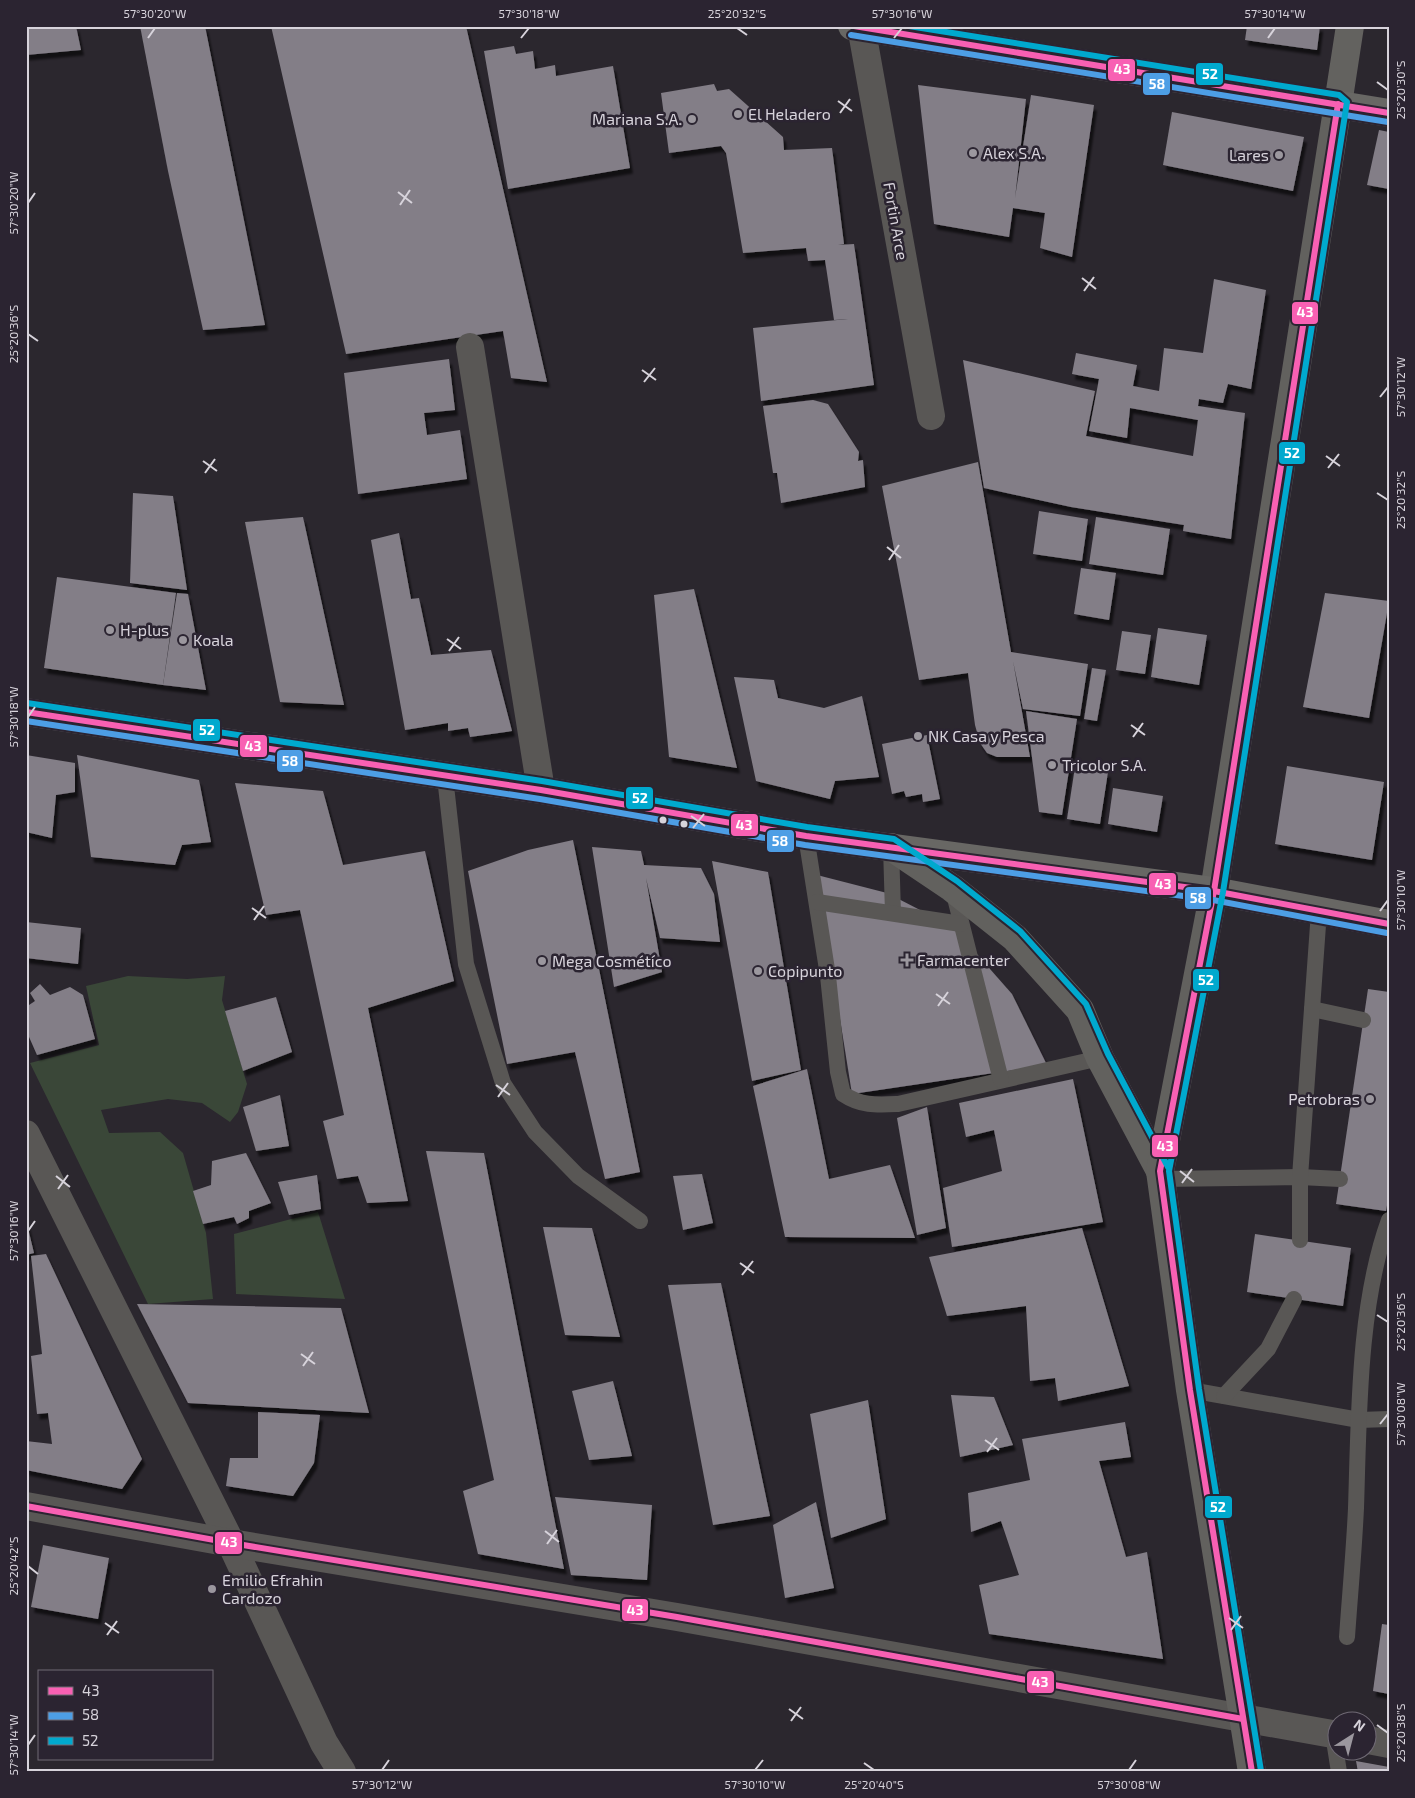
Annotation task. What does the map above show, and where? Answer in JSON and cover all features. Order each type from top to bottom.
[{"type":"highway","points":[[858,27],[1338,104],[1389,114]]},
{"type":"highway","points":[[26,712],[541,790],[806,836],[1214,892],[1389,924]]},
{"type":"main road","points":[[1252,1772],[1190,1390],[1161,1175],[1214,892],[1338,104]]},
{"type":"main road","points":[[892,847],[952,888],[1015,938],[1080,1010],[1100,1058],[1161,1175]]},
{"type":"street","points":[[1338,104],[1350,26]]},
{"type":"street","name":"Fortin Arce","points":[[858,27],[931,416]]},
{"type":"street","points":[[470,347],[541,790]]},
{"type":"street","points":[[26,1134],[231,1543],[324,1743],[342,1772]]},
{"type":"street","points":[[26,1506],[231,1543],[687,1619],[1328,1734]]},
{"type":"lane","points":[[445,776],[466,964],[502,1082],[535,1132],[578,1176],[640,1221]]},
{"type":"lane","points":[[806,836],[817,902],[843,1094],[856,1102],[870,1106],[898,1104],[1100,1058]]},
{"type":"lane","points":[[892,847],[893,913]]},
{"type":"lane","points":[[952,888],[1001,1080]]},
{"type":"lane","points":[[817,902],[961,924]]},
{"type":"lane","points":[[1300,1240],[1300,1177],[1319,911]]},
{"type":"lane","points":[[1312,1008],[1363,1020]]},
{"type":"lane","points":[[1161,1175],[1340,1178]]},
{"type":"lane","points":[[1347,1637],[1356,1511],[1359,1420],[1369,1302],[1381,1242],[1389,1220]]},
{"type":"lane","points":[[1224,1396],[1268,1349],[1294,1299]]},
{"type":"lane","points":[[1190,1390],[1359,1420],[1389,1419]]},
{"type":"green space","points":[[128,976],[187,979],[225,976],[222,1000],[247,1084],[238,1112],[230,1122],[202,1103],[168,1099],[101,1110],[109,1133],[160,1132],[183,1153],[206,1233],[213,1299],[148,1304],[30,1063],[99,1045],[86,986]]},
{"type":"green space","points":[[318,1212],[345,1299],[236,1294],[234,1234]]},
{"type":"building","points":[[26,26],[76,26],[81,50],[26,55]]},
{"type":"building","points":[[140,26],[205,26],[265,325],[203,330],[168,171]]},
{"type":"building","points":[[271,26],[466,26],[547,382],[511,378],[503,331],[346,354]]},
{"type":"building","points":[[1247,26],[1320,26],[1317,50],[1245,40]]},
{"type":"building","points":[[514,46],[516,54],[533,51],[535,69],[555,65],[556,76],[613,66],[630,168],[508,189],[484,51]]},
{"type":"building","points":[[714,84],[717,91],[729,89],[783,137],[784,150],[832,148],[844,244],[838,245],[854,244],[874,385],[761,401],[753,328],[848,319],[834,320],[825,260],[808,261],[806,248],[743,253],[726,153],[721,146],[669,153],[661,93]]},
{"type":"building","points":[[918,85],[1026,99],[1015,198],[1031,95],[1094,105],[1072,257],[1040,248],[1045,213],[1013,208],[1009,237],[934,224]]},
{"type":"building","points":[[1172,112],[1304,137],[1293,191],[1163,165]]},
{"type":"building","points":[[1379,130],[1389,132],[1389,189],[1367,185]]},
{"type":"building","points":[[1214,279],[1266,290],[1251,389],[1228,384],[1223,403],[1199,399],[1198,406],[1245,413],[1231,539],[1183,531],[1184,525],[1071,507],[984,488],[963,360],[1095,391],[1086,436],[1193,456],[1198,420],[1130,408],[1127,438],[1089,431],[1099,379],[1072,374],[1076,353],[1137,365],[1133,386],[1159,391],[1164,348],[1203,353]]},
{"type":"building","points":[[449,359],[455,410],[424,413],[427,435],[460,430],[467,479],[358,494],[344,373]]},
{"type":"building","points":[[813,400],[828,404],[859,452],[858,461],[863,460],[865,487],[781,503],[777,473],[773,473],[763,406]]},
{"type":"building","points":[[978,462],[1011,652],[1088,664],[1080,716],[1023,709],[1013,661],[1030,757],[997,757],[987,753],[980,743],[975,725],[968,673],[919,680],[882,486]]},
{"type":"building","points":[[133,493],[173,496],[187,590],[130,583]]},
{"type":"building","points":[[1039,511],[1088,519],[1082,561],[1033,554]]},
{"type":"building","points":[[303,517],[344,705],[280,702],[245,522]]},
{"type":"building","points":[[1096,517],[1170,529],[1163,575],[1089,564]]},
{"type":"building","points":[[399,533],[411,599],[419,598],[431,655],[491,650],[512,731],[470,737],[468,728],[448,731],[448,723],[405,730],[371,540]]},
{"type":"building","points":[[1081,568],[1116,573],[1109,620],[1074,614]]},
{"type":"building","name":"H-plus","points":[[57,577],[176,593],[163,685],[44,668]]},
{"type":"building","points":[[694,589],[737,768],[669,757],[654,595]]},
{"type":"building","name":"Koala","points":[[177,593],[188,594],[206,690],[163,685]]},
{"type":"building","points":[[1325,593],[1389,601],[1369,718],[1303,707]]},
{"type":"building","points":[[1158,628],[1207,635],[1199,685],[1151,677]]},
{"type":"building","points":[[1122,631],[1151,635],[1145,674],[1116,670]]},
{"type":"building","points":[[1092,668],[1106,670],[1097,721],[1084,719]]},
{"type":"building","points":[[734,677],[774,680],[778,698],[824,708],[862,696],[879,777],[835,781],[830,799],[756,781]]},
{"type":"building","name":"Tricolor S.A.","points":[[1026,711],[1077,719],[1062,815],[1039,812]]},
{"type":"building","points":[[927,735],[940,799],[923,802],[922,794],[906,797],[904,791],[892,794],[882,744]]},
{"type":"building","points":[[26,755],[75,763],[75,792],[56,795],[52,838],[26,832]]},
{"type":"building","points":[[77,755],[199,780],[211,842],[182,845],[175,865],[91,857]]},
{"type":"building","points":[[1287,766],[1384,782],[1372,860],[1275,844]]},
{"type":"building","points":[[1075,767],[1108,772],[1100,824],[1067,819]]},
{"type":"building","points":[[235,783],[323,791],[343,865],[425,851],[454,981],[368,1008],[408,1201],[367,1203],[358,1176],[337,1179],[323,1121],[344,1115],[300,910],[266,915]]},
{"type":"building","points":[[1113,788],[1163,796],[1157,832],[1108,824]]},
{"type":"building","name":"Mega Cosmétíco","points":[[573,840],[640,1172],[605,1179],[575,1052],[507,1064],[468,871],[528,850]]},
{"type":"building","points":[[592,847],[641,851],[644,865],[701,868],[714,894],[720,942],[660,938],[646,878],[662,972],[614,987]]},
{"type":"building","name":"Copipunto","points":[[712,861],[768,872],[801,1070],[752,1081]]},
{"type":"building","name":"Farmacenter","points":[[817,875],[887,893],[953,927],[1012,994],[1047,1065],[852,1094]]},
{"type":"building","points":[[26,922],[81,928],[78,964],[26,958]]},
{"type":"building","points":[[40,984],[50,995],[70,987],[83,995],[95,1039],[37,1055],[26,1030],[26,1007],[35,1001],[30,993]]},
{"type":"building","name":"Petrobras","points":[[1368,989],[1389,992],[1389,1194],[1386,1211],[1336,1204]]},
{"type":"building","points":[[276,997],[292,1052],[243,1071],[225,1011]]},
{"type":"building","points":[[807,1069],[829,1179],[890,1165],[915,1238],[785,1237],[753,1086]]},
{"type":"building","points":[[1073,1079],[1103,1222],[952,1247],[943,1188],[1002,1171],[994,1130],[966,1137],[959,1103]]},
{"type":"building","points":[[280,1095],[289,1146],[256,1151],[243,1107]]},
{"type":"building","points":[[927,1107],[946,1228],[917,1235],[897,1118]]},
{"type":"building","points":[[426,1151],[484,1153],[564,1569],[478,1554],[463,1491],[494,1480]]},
{"type":"building","points":[[246,1153],[271,1203],[249,1211],[249,1218],[237,1224],[234,1217],[203,1224],[193,1191],[211,1185],[212,1161]]},
{"type":"building","points":[[702,1174],[713,1223],[683,1230],[673,1176]]},
{"type":"building","points":[[317,1175],[321,1209],[289,1215],[278,1182]]},
{"type":"building","points":[[26,1220],[34,1253],[26,1255]]},
{"type":"building","points":[[543,1227],[592,1228],[620,1337],[565,1335]]},
{"type":"building","points":[[1082,1228],[1129,1386],[1058,1401],[1055,1378],[1030,1381],[1026,1306],[947,1316],[929,1257]]},
{"type":"building","points":[[1255,1234],[1351,1248],[1343,1306],[1247,1292]]},
{"type":"building","points":[[46,1254],[142,1459],[122,1489],[26,1470],[26,1441],[52,1444],[48,1413],[37,1414],[31,1356],[42,1354],[31,1256]]},
{"type":"building","points":[[721,1283],[770,1516],[713,1525],[668,1285]]},
{"type":"building","points":[[137,1304],[341,1308],[369,1413],[188,1403]]},
{"type":"building","points":[[613,1381],[632,1456],[589,1460],[572,1391]]},
{"type":"building","points":[[951,1395],[994,1397],[1013,1445],[960,1457]]},
{"type":"building","points":[[868,1400],[886,1519],[831,1538],[810,1414]]},
{"type":"building","points":[[258,1412],[320,1415],[314,1463],[293,1496],[226,1486],[230,1458],[258,1458]]},
{"type":"building","points":[[1125,1422],[1131,1457],[1099,1461],[1126,1557],[1147,1552],[1163,1659],[989,1634],[979,1585],[1019,1575],[1001,1521],[971,1532],[968,1493],[1030,1480],[1022,1439]]},
{"type":"building","points":[[555,1497],[652,1505],[647,1580],[571,1575]]},
{"type":"building","points":[[816,1502],[834,1588],[785,1598],[773,1525]]},
{"type":"building","points":[[43,1545],[109,1558],[98,1619],[31,1607]]},
{"type":"building","points":[[1382,1624],[1389,1625],[1389,1694],[1373,1691]]},
{"type":"building","points":[[1356,1761],[1389,1767],[1389,1772],[1358,1772]]},
{"type":"transit line","name":"43","points":[[854,26],[1389,113]]},
{"type":"transit line","name":"52","points":[[909,26],[1339,95],[1347,102],[1223,892],[1169,1171],[1199,1389],[1261,1771]]},
{"type":"transit line","name":"58","points":[[851,35],[1388,122]]},
{"type":"transit line","name":"43","points":[[1252,1772],[1190,1390],[1160,1171],[1214,891],[1338,104]]},
{"type":"transit line","name":"52","points":[[27,703],[542,781],[807,827],[894,839],[957,881],[1020,931],[1086,1004],[1108,1054],[1168,1167]]},
{"type":"transit line","name":"43","points":[[26,712],[541,790],[806,836],[1214,891],[1389,924]]},
{"type":"transit line","name":"58","points":[[26,721],[540,799],[805,845],[1213,900],[1387,933]]},
{"type":"transit line","name":"43","points":[[26,1506],[231,1543],[677,1617],[1243,1719]]},
{"type":"place","name":"El Heladero","points":[[738,114]]},
{"type":"place","name":"Mariana S.A.","points":[[692,119]]},
{"type":"place","name":"Alex S.A.","points":[[973,153]]},
{"type":"place","name":"Lares","points":[[1279,155]]},
{"type":"place","name":"H-plus","points":[[110,630]]},
{"type":"place","name":"Koala","points":[[183,640]]},
{"type":"place","name":"NK Casa y Pesca","points":[[918,736]]},
{"type":"place","name":"Tricolor S.A.","points":[[1052,765]]},
{"type":"place","name":"Farmacenter","points":[[907,960]]},
{"type":"place","name":"Mega Cosmétíco","points":[[542,961]]},
{"type":"place","name":"Copipunto","points":[[758,971]]},
{"type":"place","name":"Petrobras","points":[[1370,1099]]},
{"type":"place","name":"Emilio Efrahin Cardozo","points":[[212,1589]]}]
